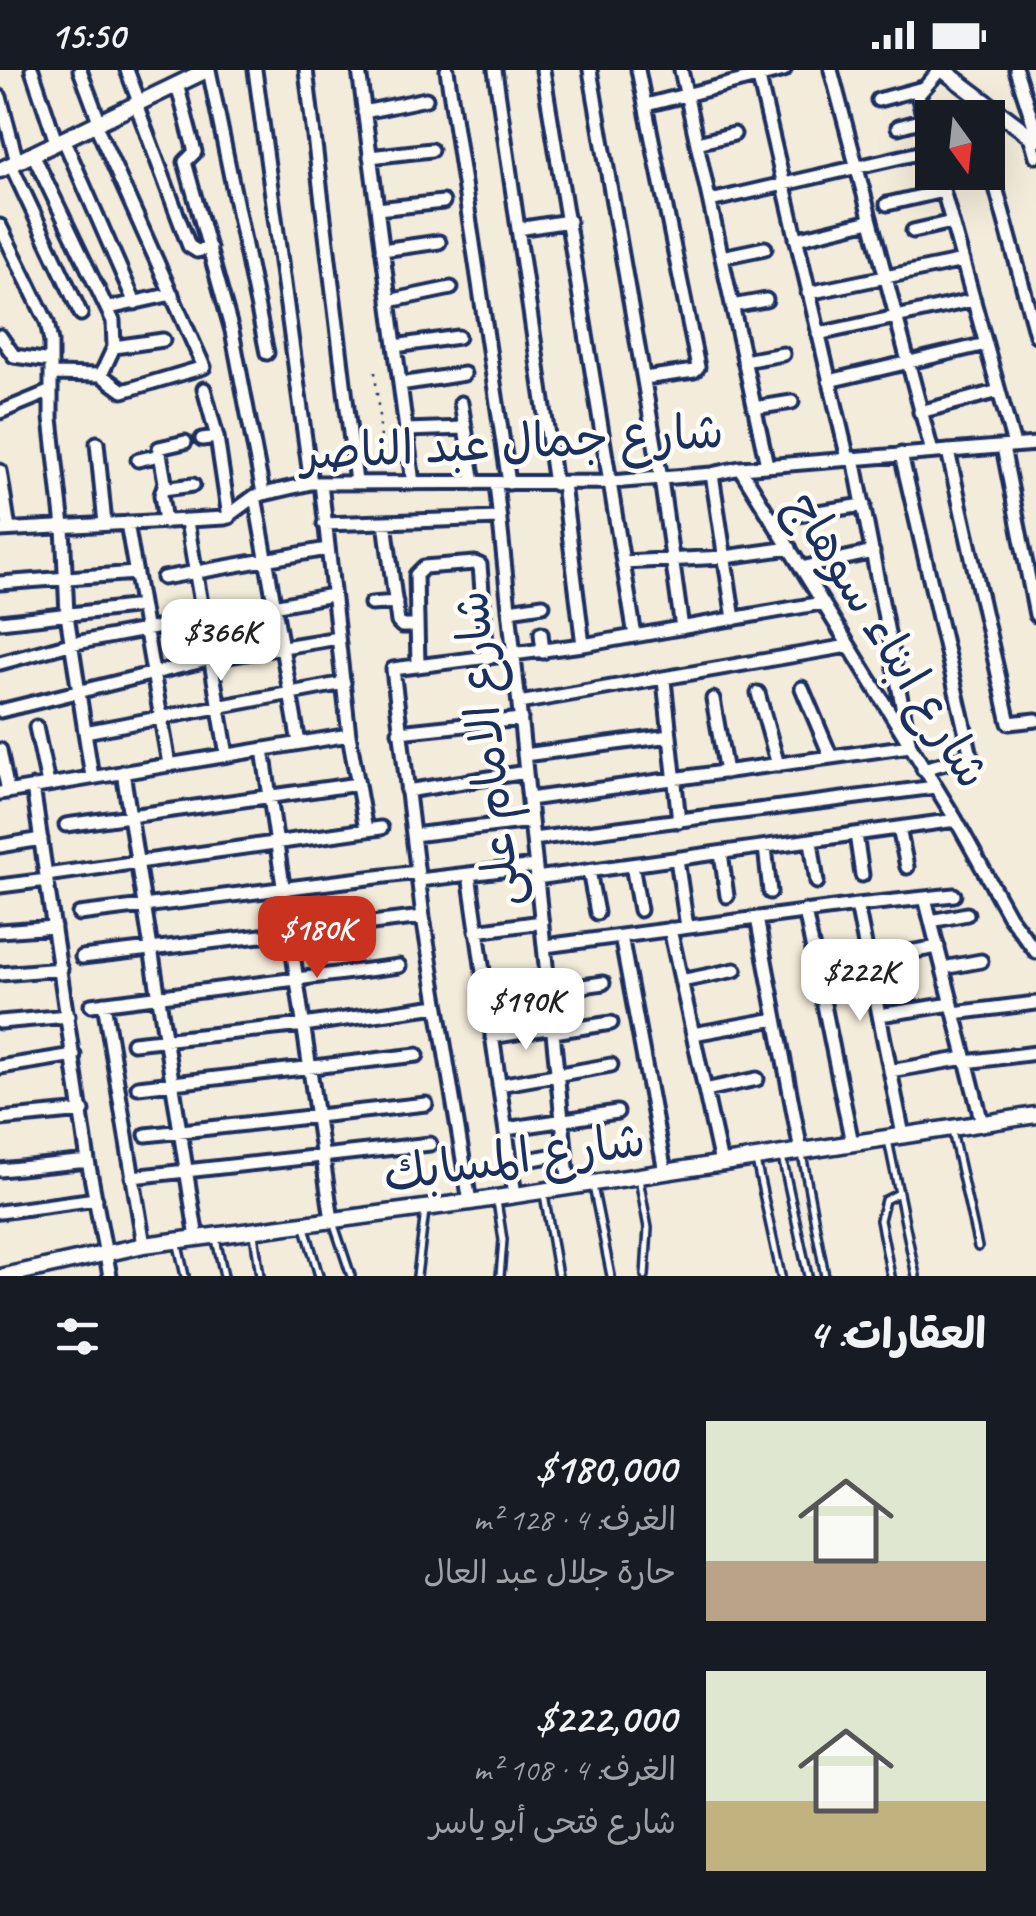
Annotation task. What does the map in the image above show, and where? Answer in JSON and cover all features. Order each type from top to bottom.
[{"type":"street","points":[[32,70],[59,140],[135,303]]},
{"type":"street","points":[[0,336],[14,356],[51,368],[101,375],[123,391],[203,368],[97,122],[80,70]]},
{"type":"street","points":[[127,70],[189,246],[196,251],[210,248]]},
{"type":"street","points":[[9,166],[177,79],[208,70],[268,353]]},
{"type":"street","points":[[255,70],[324,524],[349,735],[366,830]]},
{"type":"street","points":[[306,70],[356,482]]},
{"type":"street","points":[[359,70],[413,483]]},
{"type":"street","name":"شارع الامام على","points":[[447,70],[502,483],[500,518],[569,1187]]},
{"type":"street","points":[[494,70],[584,646]]},
{"type":"street","points":[[543,70],[635,636]]},
{"type":"street","points":[[590,70],[661,479],[682,628]]},
{"type":"street","points":[[638,70],[698,367],[694,371],[644,378]]},
{"type":"street","points":[[680,70],[767,465]]},
{"type":"street","points":[[646,105],[757,73],[784,70]]},
{"type":"street","points":[[831,70],[932,452]]},
{"type":"street","points":[[918,100],[923,88],[942,70],[973,100]]},
{"type":"street","points":[[1016,70],[1036,156]]},
{"type":"street","points":[[529,799],[910,746],[864,506],[829,380],[757,73]]},
{"type":"street","points":[[177,79],[195,152],[185,162],[232,331],[266,560],[299,743]]},
{"type":"street","points":[[878,100],[923,88]]},
{"type":"street","points":[[0,97],[9,166],[81,314]]},
{"type":"street","points":[[364,112],[426,100]]},
{"type":"street","points":[[898,127],[915,122]]},
{"type":"street","points":[[1005,122],[1034,136]]},
{"type":"street","points":[[697,143],[734,134]]},
{"type":"street","points":[[370,157],[431,150]]},
{"type":"street","points":[[33,154],[109,308],[114,347],[101,375]]},
{"type":"street","points":[[710,201],[915,155]]},
{"type":"street","points":[[887,204],[943,190],[999,392],[1036,615]]},
{"type":"street","points":[[997,190],[1036,334]]},
{"type":"street","points":[[377,209],[443,202]]},
{"type":"street","points":[[796,239],[870,220]]},
{"type":"street","points":[[518,229],[569,221]]},
{"type":"street","points":[[913,231],[952,222]]},
{"type":"street","points":[[0,226],[47,322],[52,342],[50,418],[63,527],[66,615],[92,777]]},
{"type":"street","points":[[382,250],[439,242]]},
{"type":"street","points":[[722,256],[765,248]]},
{"type":"street","points":[[808,293],[963,261]]},
{"type":"street","points":[[389,302],[451,288]]},
{"type":"street","points":[[109,308],[172,294]]},
{"type":"street","points":[[732,306],[766,300]]},
{"type":"street","points":[[818,334],[974,300]]},
{"type":"street","points":[[395,346],[458,337]]},
{"type":"street","points":[[114,347],[163,340]]},
{"type":"street","points":[[829,380],[986,344]]},
{"type":"street","points":[[744,360],[783,354]]},
{"type":"street","points":[[400,384],[464,374]]},
{"type":"street","points":[[0,471],[4,529],[230,517],[217,436],[204,389]]},
{"type":"street","points":[[0,412],[51,390]]},
{"type":"street","points":[[920,412],[999,392]]},
{"type":"street","points":[[754,408],[792,402]]},
{"type":"street","points":[[462,404],[474,483]]},
{"type":"street","points":[[406,430],[465,428]]},
{"type":"street","points":[[202,439],[217,436]]},
{"type":"street","points":[[97,442],[105,524]]},
{"type":"street","points":[[165,522],[160,447],[185,442]]},
{"type":"street","name":"شارع جمال عبد الناصر","points":[[230,517],[259,494],[316,483],[611,482],[767,465],[1036,444]]},
{"type":"street","points":[[948,451],[1009,723],[1036,720]]},
{"type":"street","points":[[901,454],[971,756],[924,768]]},
{"type":"street","points":[[138,460],[160,455]]},
{"type":"street","name":"شارع ابناء سوهاج","points":[[740,468],[956,820],[1009,916],[1036,952]]},
{"type":"street","points":[[712,474],[734,619]]},
{"type":"street","points":[[163,489],[193,485]]},
{"type":"street","points":[[771,519],[864,506]]},
{"type":"street","points":[[324,524],[500,518]]},
{"type":"street","points":[[187,522],[228,754]]},
{"type":"street","points":[[386,522],[400,625],[417,626]]},
{"type":"street","points":[[127,523],[168,764]]},
{"type":"street","points":[[623,562],[724,557],[790,548]]},
{"type":"street","points":[[163,578],[326,549]]},
{"type":"street","points":[[801,568],[873,552]]},
{"type":"street","points":[[418,665],[418,570],[424,567],[477,563],[481,567],[488,658]]},
{"type":"street","points":[[0,583],[136,573]]},
{"type":"street","points":[[0,663],[70,644],[332,594]]},
{"type":"street","points":[[371,604],[396,602]]},
{"type":"street","points":[[470,1202],[423,918],[392,672],[396,667],[584,646],[822,603]]},
{"type":"street","points":[[509,610],[543,605]]},
{"type":"street","points":[[0,622],[142,606]]},
{"type":"street","points":[[541,633],[543,652]]},
{"type":"street","points":[[0,711],[211,659],[338,638]]},
{"type":"street","points":[[519,703],[848,646]]},
{"type":"street","points":[[664,680],[679,821]]},
{"type":"street","points":[[85,732],[344,684]]},
{"type":"street","points":[[802,688],[830,757]]},
{"type":"street","points":[[758,694],[778,764]]},
{"type":"street","points":[[713,698],[726,772]]},
{"type":"street","points":[[399,732],[520,719]]},
{"type":"street","points":[[36,728],[48,784]]},
{"type":"street","points":[[0,750],[4,792],[349,735]]},
{"type":"street","points":[[524,756],[670,736]]},
{"type":"street","points":[[262,748],[332,1220]]},
{"type":"street","points":[[122,772],[184,1172],[198,1238]]},
{"type":"street","points":[[407,791],[526,772]]},
{"type":"street","points":[[66,825],[358,784]]},
{"type":"street","points":[[33,787],[88,1161],[110,1276]]},
{"type":"street","points":[[533,839],[935,787]]},
{"type":"street","points":[[412,835],[531,820]]},
{"type":"street","points":[[80,914],[283,888],[418,876],[589,871],[956,820]]},
{"type":"street","points":[[0,886],[136,862],[381,828]]},
{"type":"street","points":[[899,828],[907,867]]},
{"type":"street","points":[[856,834],[862,876]]},
{"type":"street","points":[[0,846],[41,839]]},
{"type":"street","points":[[811,840],[817,882]]},
{"type":"street","points":[[765,847],[770,892]]},
{"type":"street","points":[[720,853],[727,896]]},
{"type":"street","points":[[677,859],[687,927]]},
{"type":"street","points":[[632,865],[640,910]]},
{"type":"street","points":[[589,871],[597,913]]},
{"type":"street","points":[[469,874],[515,1195]]},
{"type":"street","points":[[545,946],[954,896]]},
{"type":"street","points":[[925,898],[982,1123]]},
{"type":"street","points":[[857,905],[903,1134]]},
{"type":"street","points":[[806,912],[852,1143]]},
{"type":"street","points":[[931,921],[967,914]]},
{"type":"street","points":[[82,957],[423,918]]},
{"type":"street","points":[[757,918],[801,1151]]},
{"type":"street","points":[[476,930],[542,922]]},
{"type":"street","points":[[0,932],[54,927]]},
{"type":"street","points":[[670,930],[721,1163]]},
{"type":"street","points":[[621,936],[665,1172]]},
{"type":"street","points":[[868,959],[938,947]]},
{"type":"street","points":[[943,968],[981,961]]},
{"type":"street","points":[[144,1245],[97,1004],[399,966]]},
{"type":"street","points":[[0,974],[60,969]]},
{"type":"street","points":[[681,980],[735,970]]},
{"type":"street","points":[[485,987],[603,983]]},
{"type":"street","points":[[880,1015],[1036,1003]]},
{"type":"street","points":[[134,1043],[437,1006]]},
{"type":"street","points":[[0,1022],[68,1016]]},
{"type":"street","points":[[693,1034],[776,1019]]},
{"type":"street","points":[[492,1038],[612,1023]]},
{"type":"street","points":[[890,1070],[1036,1053]]},
{"type":"street","points":[[0,1066],[74,1055]]},
{"type":"street","points":[[138,1088],[417,1055]]},
{"type":"street","points":[[499,1085],[611,1065]]},
{"type":"street","points":[[705,1090],[757,1079]]},
{"type":"street","points":[[146,1135],[426,1104]]},
{"type":"street","points":[[0,1118],[83,1111]]},
{"type":"street","points":[[506,1130],[617,1112]]},
{"type":"street","name":"شارع المسابك","points":[[4,1276],[48,1270],[144,1245],[470,1202],[1036,1114]]},
{"type":"street","points":[[132,1177],[430,1144]]},
{"type":"street","points":[[533,1159],[566,1153]]},
{"type":"street","points":[[0,1170],[88,1161]]},
{"type":"street","points":[[0,1212],[96,1199]]},
{"type":"lane","points":[[952,1128],[978,1247]]},
{"type":"lane","points":[[887,1137],[916,1276]]},
{"type":"lane","points":[[801,1151],[825,1276]]},
{"type":"lane","points":[[782,1154],[808,1276]]},
{"type":"lane","points":[[755,1158],[782,1276]]},
{"type":"lane","points":[[639,1176],[648,1228],[645,1276]]},
{"type":"lane","points":[[593,1183],[612,1276]]},
{"type":"lane","points":[[544,1191],[558,1276]]},
{"type":"lane","points":[[891,1276],[880,1214],[884,1200],[898,1193]]},
{"type":"lane","points":[[497,1198],[503,1240],[500,1276]]},
{"type":"lane","points":[[417,1276],[425,1208]]},
{"type":"lane","points":[[332,1220],[351,1276]]},
{"type":"lane","points":[[305,1224],[319,1276]]},
{"type":"lane","points":[[254,1231],[260,1276]]},
{"type":"lane","points":[[216,1236],[224,1276]]},
{"type":"lane","points":[[177,1241],[185,1276]]},
{"type":"path","points":[[375,372],[385,482]]}]
